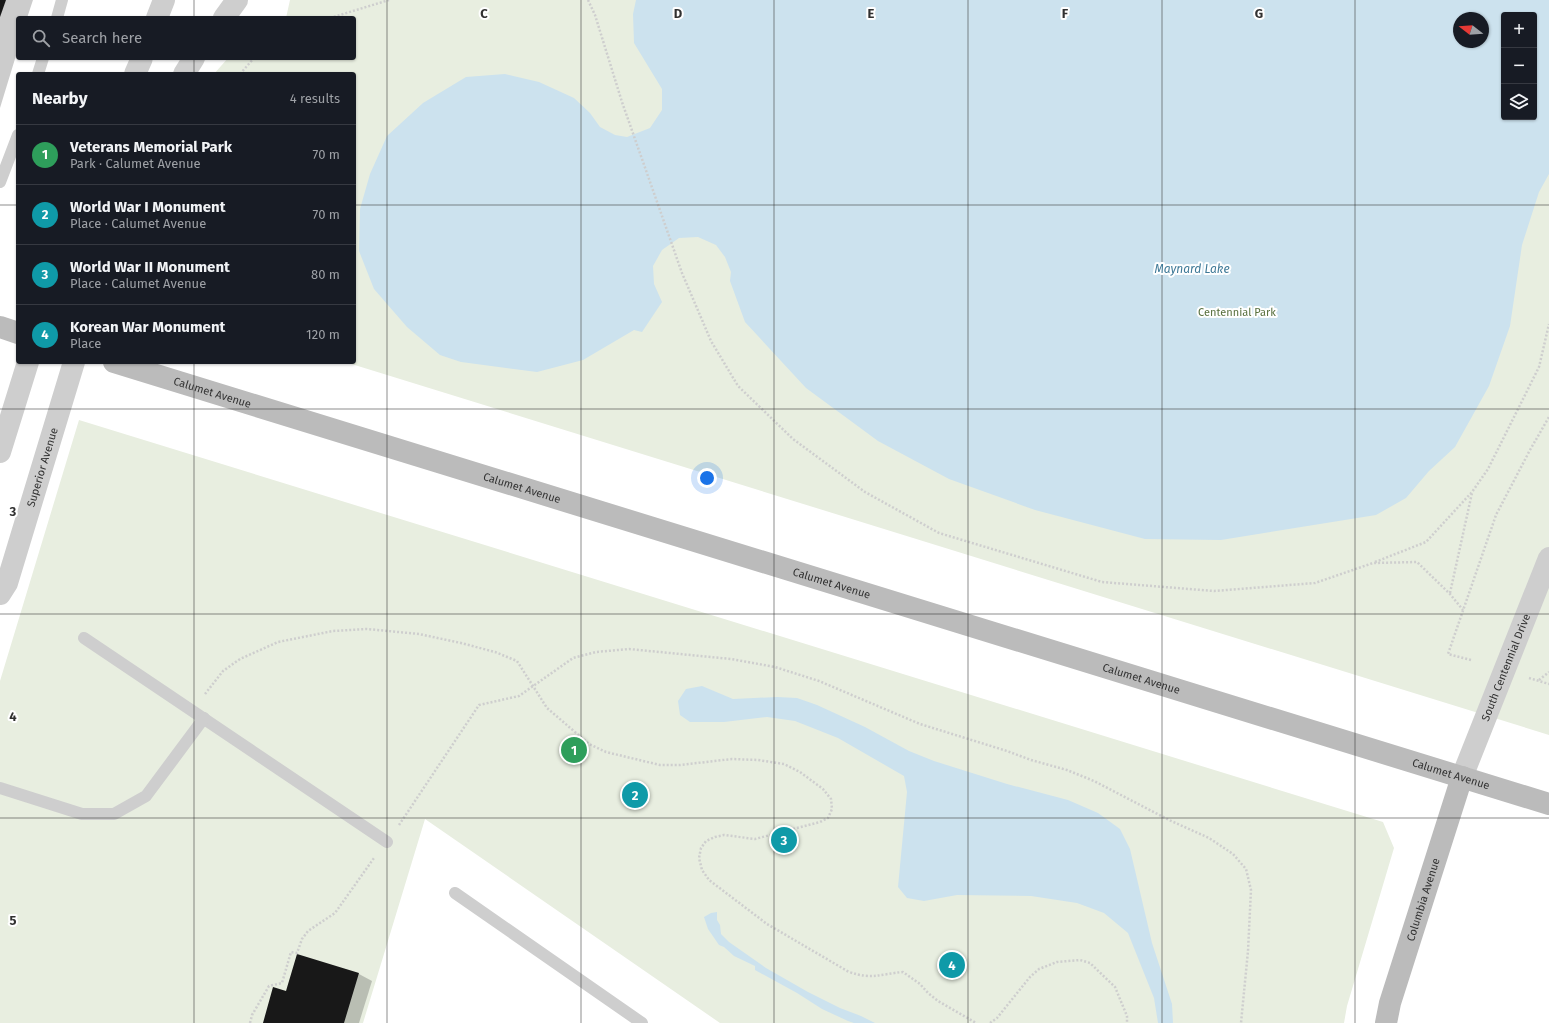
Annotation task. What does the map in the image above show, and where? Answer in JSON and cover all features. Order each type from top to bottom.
[{"type":"main road","points":[[0,327],[16,332]]},
{"type":"main road","name":"Calumet Avenue","points":[[120,364],[1549,804]]},
{"type":"main road","name":"Columbia Avenue","points":[[1386,1023],[1390,1003],[1462,777]]},
{"type":"street","points":[[158,16],[164,0]]},
{"type":"street","points":[[225,16],[237,0]]},
{"type":"street","points":[[136,72],[141,60]]},
{"type":"street","points":[[185,72],[193,60]]},
{"type":"street","points":[[0,452],[27,364]]},
{"type":"street","name":"Superior Avenue","points":[[0,594],[7,583],[73,364]]},
{"type":"street","name":"South Centennial Drive","points":[[1462,777],[1549,558]]},
{"type":"lane","points":[[58,16],[62,0]]},
{"type":"lane","points":[[39,72],[42,60]]},
{"type":"lane","points":[[0,182],[16,140]]},
{"type":"lane","points":[[84,638],[387,842]]},
{"type":"lane","points":[[0,788],[82,814],[114,814],[146,796],[204,718]]},
{"type":"lane","points":[[456,893],[642,1023]]},
{"type":"path","points":[[337,16],[389,0]]},
{"type":"path","points":[[588,0],[595,16],[622,102],[682,273],[711,341],[738,386],[793,439],[865,492],[939,533],[1102,582],[1214,591],[1315,583],[1373,563],[1426,542],[1472,492],[1488,469],[1539,367],[1549,324]]},
{"type":"path","points":[[242,72],[252,60]]},
{"type":"path","points":[[1470,660],[1448,654],[1496,515],[1549,417]]},
{"type":"path","points":[[1450,594],[1472,492]]},
{"type":"path","points":[[1373,563],[1417,562],[1450,594],[1463,610]]},
{"type":"path","points":[[193,711],[223,670],[240,659],[278,642],[333,631],[367,629],[419,634],[495,652],[517,661],[547,708],[589,744],[606,752],[660,765],[680,765],[732,759],[758,760],[784,764],[800,772],[831,798],[832,809],[828,818],[820,822],[755,839],[724,835],[714,837],[706,841],[701,848],[699,858],[702,870],[709,880],[767,924],[849,972],[862,976],[873,977],[903,972],[920,984],[938,1001],[976,1023]]},
{"type":"path","points":[[533,686],[573,658],[596,652],[629,649],[731,659],[775,667],[819,681],[920,724],[1031,760],[1067,770],[1094,781],[1169,820],[1209,838],[1233,854],[1246,869],[1251,890],[1248,951],[1241,1023]]},
{"type":"path","points":[[1538,680],[1549,672]]},
{"type":"path","points":[[1527,677],[1549,684]]},
{"type":"path","points":[[990,1023],[997,1018],[1030,977],[1039,969],[1057,962],[1080,960],[1090,963],[1115,987],[1127,1016],[1127,1023]]},
{"type":"green space","name":"Maynard Lake","points":[[290,0],[1549,0],[1549,735],[351,364],[356,364],[356,72],[216,72],[226,60],[356,60],[356,16],[286,16]]},
{"type":"green space","points":[[79,420],[1383,822],[1394,848],[1347,1006],[1344,1023],[720,1023],[425,819],[363,1023],[0,1023],[0,681]]},
{"type":"water","name":"Maynard Lake","points":[[636,0],[1549,0],[1549,174],[1539,192],[1522,245],[1510,326],[1489,386],[1455,447],[1429,471],[1406,498],[1376,515],[1221,540],[1145,539],[1035,510],[949,479],[878,441],[806,388],[745,322],[730,281],[731,272],[725,257],[716,245],[698,237],[679,238],[662,250],[653,266],[654,284],[662,302],[642,332],[634,330],[583,360],[537,372],[461,362],[440,355],[407,327],[374,289],[359,251],[360,209],[370,174],[387,136],[423,103],[466,77],[505,74],[539,82],[574,98],[590,113],[600,127],[615,135],[627,137],[650,128],[662,110],[662,89],[634,43],[633,14]]},
{"type":"water","points":[[702,686],[733,699],[777,697],[797,698],[817,705],[865,727],[909,751],[934,761],[1007,784],[1068,800],[1098,813],[1120,829],[1130,849],[1152,943],[1172,1004],[1173,1023],[1158,1023],[1154,998],[1128,933],[1104,913],[1077,903],[1031,896],[957,895],[924,901],[907,898],[898,887],[907,792],[904,776],[838,738],[795,721],[767,717],[724,722],[690,722],[680,715],[678,701],[686,689]]},
{"type":"water","points":[[717,912],[717,920],[720,925],[721,934],[729,942],[766,968],[808,992],[875,1023],[854,1023],[822,1009],[797,993],[755,970],[755,966],[734,956],[724,947],[719,945],[708,929],[704,917],[711,913]]},
{"type":"building","points":[[0,0],[6,0],[0,17]]},
{"type":"building","points":[[297,954],[359,973],[344,1023],[263,1023],[273,987],[286,991]]},
{"type":"place","name":"Veterans Memorial Park","points":[[574,750]]},
{"type":"place","name":"World War I Monument","points":[[635,795]]},
{"type":"place","name":"World War II Monument","points":[[784,840]]},
{"type":"place","name":"Korean War Monument","points":[[952,965]]},
{"type":"park label","name":"Centennial Park","points":[[1237,312]]}]
